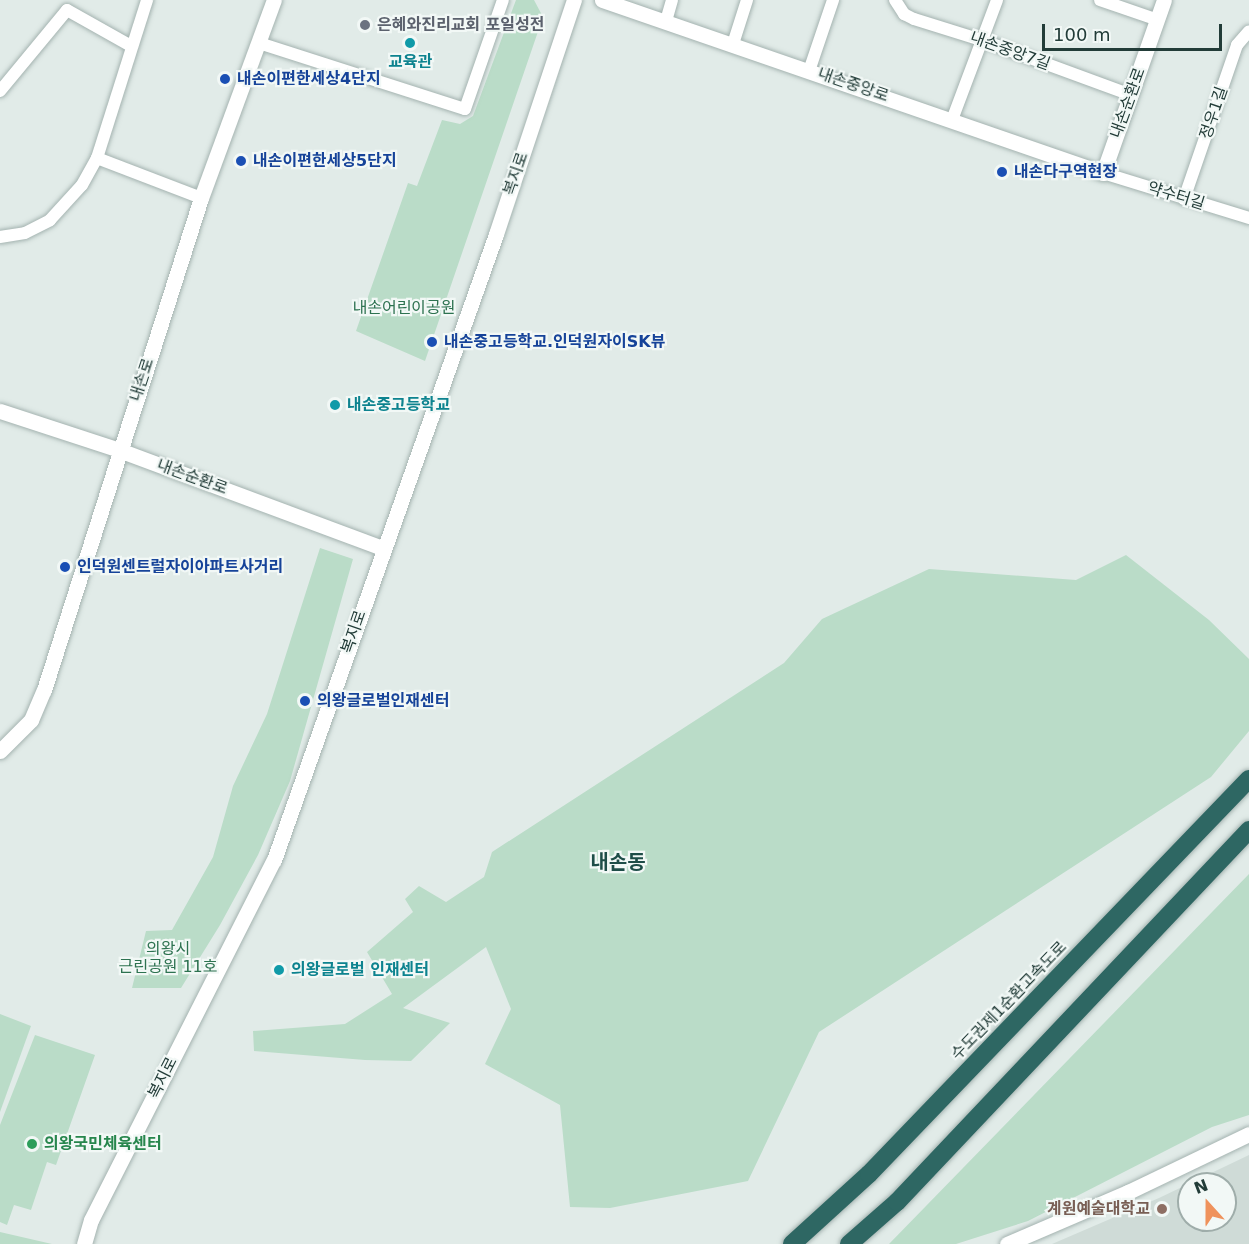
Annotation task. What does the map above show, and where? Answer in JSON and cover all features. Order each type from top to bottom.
[{"type":"highway","name":"수도권제1순환고속도로","points":[[792,1244],[869,1174],[1249,779]]},
{"type":"highway","points":[[849,1244],[897,1202],[1249,830]]},
{"type":"street","points":[[0,237],[25,233],[50,220],[82,185],[97,158],[147,0]]},
{"type":"street","name":"내손로","points":[[0,752],[31,720],[44,690],[201,198],[274,0]]},
{"type":"street","points":[[259,43],[465,110],[503,0]]},
{"type":"street","name":"복지로","points":[[84,1244],[91,1220],[274,860],[496,234],[574,0]]},
{"type":"street","name":"내손중앙로","points":[[602,0],[1103,173]]},
{"type":"street","points":[[666,21],[672,0]]},
{"type":"street","points":[[733,44],[747,0]]},
{"type":"street","points":[[809,71],[833,0]]},
{"type":"street","name":"내손중앙7길","points":[[895,0],[904,14],[914,19],[984,41],[1131,95]]},
{"type":"street","points":[[952,120],[984,41],[997,0]]},
{"type":"street","points":[[1100,0],[1158,20]]},
{"type":"street","name":"내손순환로","points":[[1103,173],[1164,0]]},
{"type":"street","points":[[0,91],[67,9],[131,46]]},
{"type":"street","name":"정우1길","points":[[1184,199],[1237,45],[1249,31]]},
{"type":"street","points":[[97,158],[201,198]]},
{"type":"street","name":"약수터길","points":[[1103,173],[1249,218]]},
{"type":"street","name":"내손순환로","points":[[0,411],[119,450],[383,548]]},
{"type":"street","points":[[1007,1244],[1128,1192],[1249,1134]]},
{"type":"shaded area","name":"계원예술대학교","points":[[1249,1155],[1249,1244],[1052,1244],[1177,1189],[1177,1232],[1237,1232],[1237,1172],[1213,1172]]},
{"type":"green space","name":"내손어린이공원","points":[[516,0],[534,0],[543,17],[425,361],[356,331],[408,183],[417,186],[442,120],[460,124],[473,116]]},
{"type":"green space","name":"의왕시 근린공원 11호","points":[[320,548],[353,559],[290,781],[258,855],[220,925],[181,988],[132,988],[146,931],[172,930],[213,857],[233,786],[267,714]]},
{"type":"green space","points":[[1126,555],[1209,620],[1249,659],[1249,731],[1211,777],[819,1032],[748,1181],[610,1208],[570,1207],[560,1105],[485,1064],[511,1009],[486,947],[403,1008],[450,1023],[411,1061],[365,1060],[254,1051],[253,1031],[345,1024],[392,994],[367,952],[413,912],[405,899],[419,886],[446,902],[484,877],[492,852],[784,663],[822,619],[929,569],[1076,580]]},
{"type":"green space","points":[[1249,874],[1249,1115],[1212,1127],[1028,1221],[956,1244],[889,1244]]},
{"type":"green space","points":[[0,1014],[31,1026],[0,1112]]},
{"type":"green space","name":"의왕국민체육센터","points":[[35,1035],[95,1055],[56,1165],[47,1162],[31,1210],[14,1205],[7,1225],[0,1222],[0,1125]]},
{"type":"green space","points":[[0,1232],[52,1244],[0,1244]]},
{"type":"place","name":"은혜와진리교회 포일성전","points":[[365,25]]},
{"type":"place","name":"교육관","points":[[410,43]]},
{"type":"place","name":"내손이편한세상4단지","points":[[225,79]]},
{"type":"place","name":"내손이편한세상5단지","points":[[241,161]]},
{"type":"place","name":"내손다구역현장","points":[[1002,172]]},
{"type":"place","name":"내손중고등학교.인덕원자이SK뷰","points":[[432,342]]},
{"type":"place","name":"내손중고등학교","points":[[335,405]]},
{"type":"place","name":"인덕원센트럴자이아파트사거리","points":[[65,567]]},
{"type":"place","name":"의왕글로벌인재센터","points":[[305,701]]},
{"type":"place","name":"의왕글로벌 인재센터","points":[[279,970]]},
{"type":"place","name":"의왕국민체육센터","points":[[32,1144]]},
{"type":"place","name":"계원예술대학교","points":[[1162,1209]]},
{"type":"district","name":"내손동","points":[[618,862]]}]
